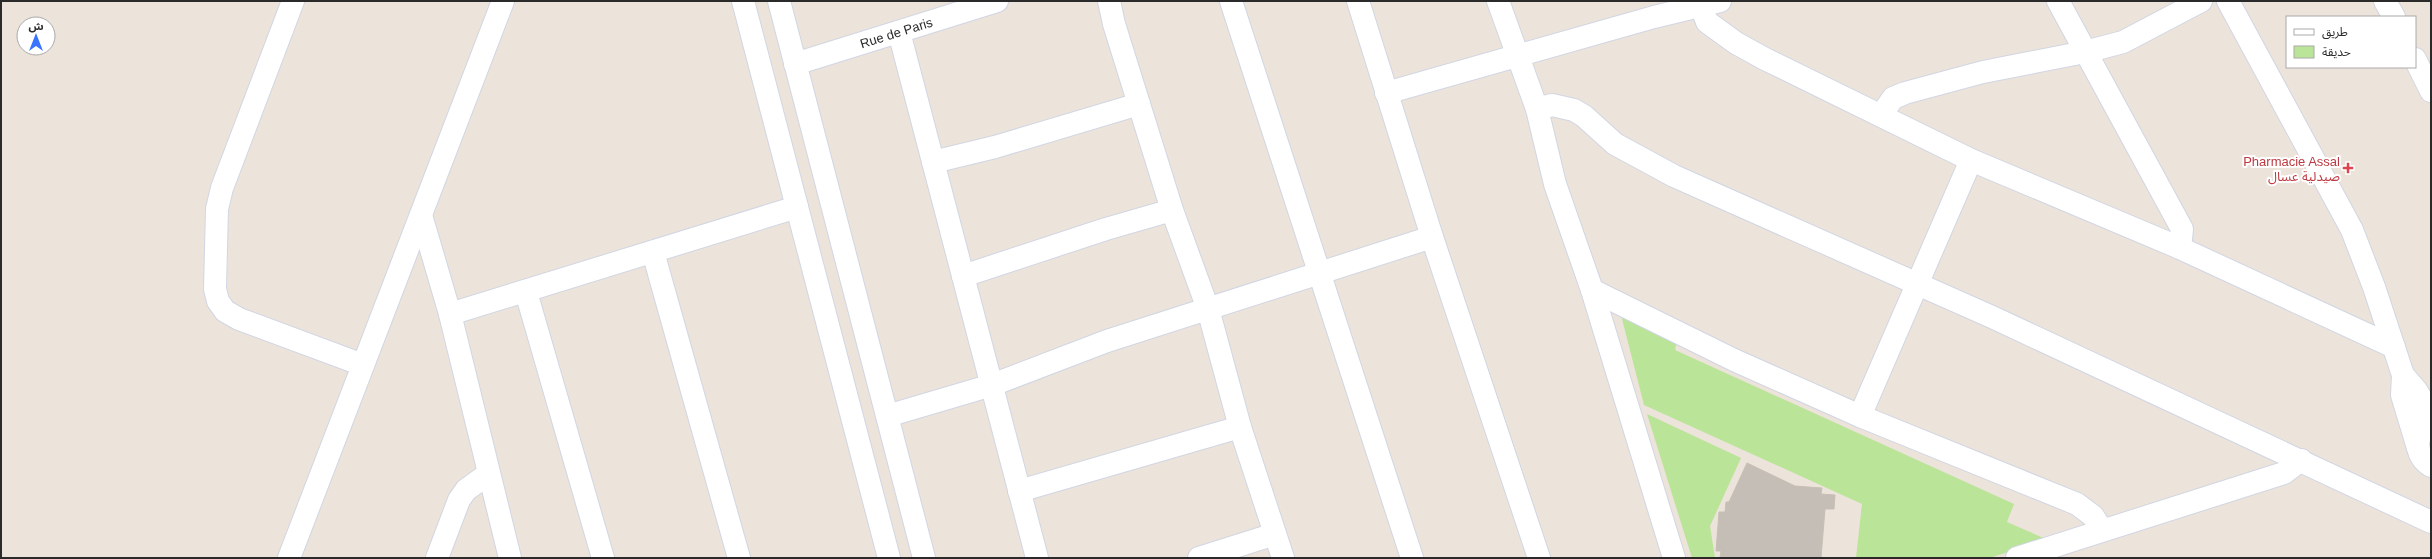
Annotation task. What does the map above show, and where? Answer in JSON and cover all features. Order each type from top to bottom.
[{"type":"street","points":[[293,1],[222,188],[215,228],[215,289],[218,301],[225,311],[239,319],[363,365]]},
{"type":"street","points":[[289,558],[503,1]]},
{"type":"street","points":[[743,1],[889,558]]},
{"type":"street","points":[[779,1],[924,558]]},
{"type":"street","name":"Rue de Paris","points":[[795,64],[998,1]]},
{"type":"street","points":[[1109,1],[1114,24],[1172,210],[1208,309],[1240,427],[1283,558]]},
{"type":"street","points":[[1231,1],[1412,558]]},
{"type":"street","points":[[1358,1],[1432,237],[1539,558]]},
{"type":"street","points":[[1498,1],[1537,109],[1556,184],[1592,290],[1674,558]]},
{"type":"street","points":[[2058,1],[2182,229],[2180,248]]},
{"type":"street","points":[[1882,114],[1893,98],[1905,93],[1983,72],[2085,52],[2123,42],[2201,1]]},
{"type":"street","points":[[2228,1],[2352,230],[2394,347],[2403,375],[2402,395],[2427,462]]},
{"type":"street","points":[[2385,1],[2393,16]]},
{"type":"street","points":[[2399,16],[2402,1]]},
{"type":"street","points":[[1386,93],[1517,55],[1651,9],[1710,4],[1707,22],[1736,43],[1882,114],[1971,160],[2180,248],[2394,347]]},
{"type":"street","points":[[900,32],[1037,558]]},
{"type":"street","points":[[2416,61],[2431,91]]},
{"type":"street","points":[[933,162],[995,147],[1139,104]]},
{"type":"street","points":[[1537,109],[1552,105],[1574,110],[1584,116],[1615,144],[1674,176],[1992,317],[2431,522]]},
{"type":"street","points":[[1860,416],[1971,160]]},
{"type":"street","points":[[450,314],[526,292],[797,207]]},
{"type":"street","points":[[963,276],[1106,229],[1172,210]]},
{"type":"street","points":[[421,215],[450,314],[488,474],[510,558]]},
{"type":"street","points":[[887,416],[992,385],[1107,341],[1432,237]]},
{"type":"street","points":[[653,252],[739,558]]},
{"type":"street","points":[[1592,290],[1734,360],[1860,416],[2077,504],[2093,516],[2102,530]]},
{"type":"street","points":[[526,292],[603,558]]},
{"type":"street","points":[[2403,375],[2416,390],[2431,415]]},
{"type":"street","points":[[2427,462],[2420,434],[2431,422]]},
{"type":"street","points":[[1019,491],[1240,427]]},
{"type":"street","points":[[2017,558],[2284,473],[2301,460]]},
{"type":"street","points":[[437,558],[459,500],[466,490],[488,474]]},
{"type":"street","points":[[1199,558],[1275,534]]},
{"type":"green space","points":[[1621,315],[1677,341],[1675,350],[2014,504],[2007,522],[2048,540],[1989,558],[1856,558],[1862,504],[1644,405]]},
{"type":"green space","points":[[1647,414],[1741,458],[1710,526],[1715,558],[1692,558]]},
{"type":"building","points":[[1747,463],[1795,486],[1822,488],[1821,494],[1835,495],[1834,509],[1825,509],[1821,558],[1720,557],[1721,551],[1716,551],[1719,512],[1725,512],[1726,502],[1729,502]]},
{"type":"place","name":"Pharmacie Assal صيدلية عسال","points":[[2348,168]]}]
